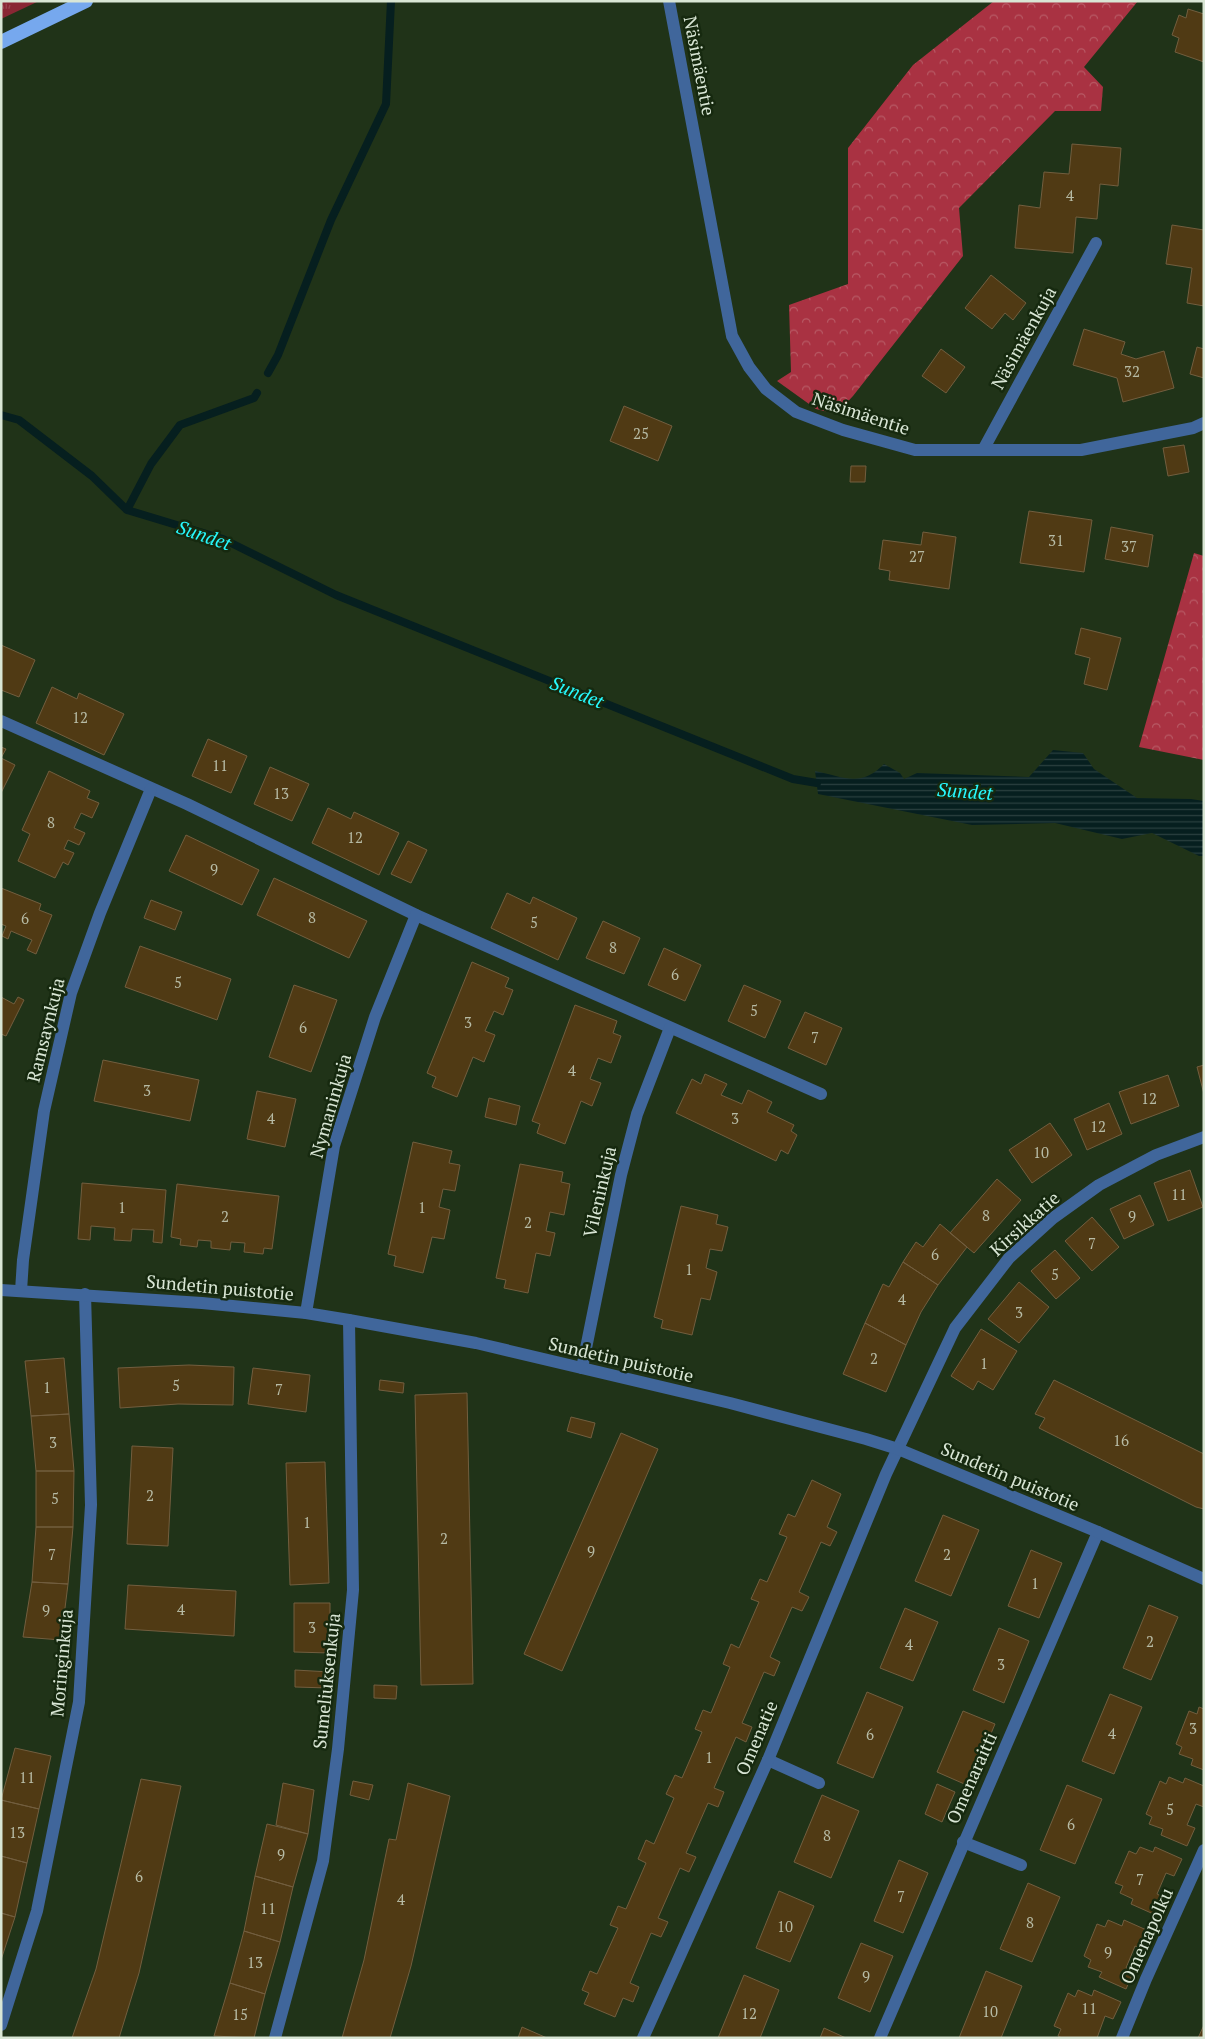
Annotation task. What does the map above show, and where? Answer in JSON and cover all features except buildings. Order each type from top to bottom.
[{"type":"highway","points":[[1,42],[86,1]]},
{"type":"street","name":"Näsimäentie","points":[[669,1],[732,336],[749,367],[766,389],[796,412],[843,430],[915,450],[1081,450],[1193,428],[1204,423]]},
{"type":"street","name":"Näsimäenkuja","points":[[983,450],[1096,243]]},
{"type":"street","points":[[1,721],[151,789],[416,916],[821,1094]]},
{"type":"street","name":"Ramsaynkuja","points":[[21,1292],[23,1260],[44,1111],[71,993],[100,913],[151,789]]},
{"type":"street","name":"Nymaninkuja","points":[[306,1313],[334,1146],[375,1017],[416,916]]},
{"type":"street","name":"Vileninkuja","points":[[582,1368],[621,1175],[638,1114],[670,1028]]},
{"type":"street","name":"Kirsikkatie","points":[[898,1449],[955,1328],[1009,1258],[1053,1218],[1099,1185],[1156,1155],[1204,1136]]},
{"type":"street","name":"Sundetin puistotie","points":[[1,1290],[84,1294],[306,1313],[476,1343],[582,1368],[739,1406],[898,1449],[1098,1532],[1204,1579]]},
{"type":"street","name":"Moringinkuja","points":[[1,2026],[37,1911],[79,1702],[91,1505],[84,1294]]},
{"type":"street","name":"Sumeliuksenkuja","points":[[275,2038],[323,1860],[338,1749],[353,1590],[349,1320]]},
{"type":"street","name":"Omenatie","points":[[643,2038],[768,1760],[898,1449]]},
{"type":"street","name":"Omenaraitti","points":[[880,2038],[1098,1532]]},
{"type":"street","points":[[768,1760],[819,1782]]},
{"type":"street","points":[[963,1842],[1021,1865]]},
{"type":"street","name":"Omenapolku","points":[[1122,2038],[1146,1979],[1204,1850]]},
{"type":"green space","points":[[1,1],[39,1],[1,19]]},
{"type":"green space","points":[[994,1],[1138,1],[1084,67],[1103,87],[1101,111],[1055,111],[959,208],[963,256],[853,396],[836,414],[816,409],[777,381],[791,372],[789,305],[848,284],[848,148],[913,65]]},
{"type":"green space","points":[[1194,553],[1204,556],[1204,760],[1139,747]]},
{"type":"water","points":[[1053,750],[1083,753],[1094,769],[1137,798],[1204,801],[1204,856],[1199,856],[1152,833],[1122,839],[1055,823],[972,825],[818,794],[815,771],[852,779],[868,776],[884,764],[900,773],[904,779],[917,773],[1029,777]]},
{"type":"waterway","points":[[268,373],[278,355],[331,220],[386,104],[391,1]]},
{"type":"waterway","points":[[127,510],[151,464],[180,425],[254,398],[257,393]]},
{"type":"waterway","name":"Sundet","points":[[1,415],[19,420],[92,476],[127,510],[223,539],[336,595],[793,779],[817,783]]}]
